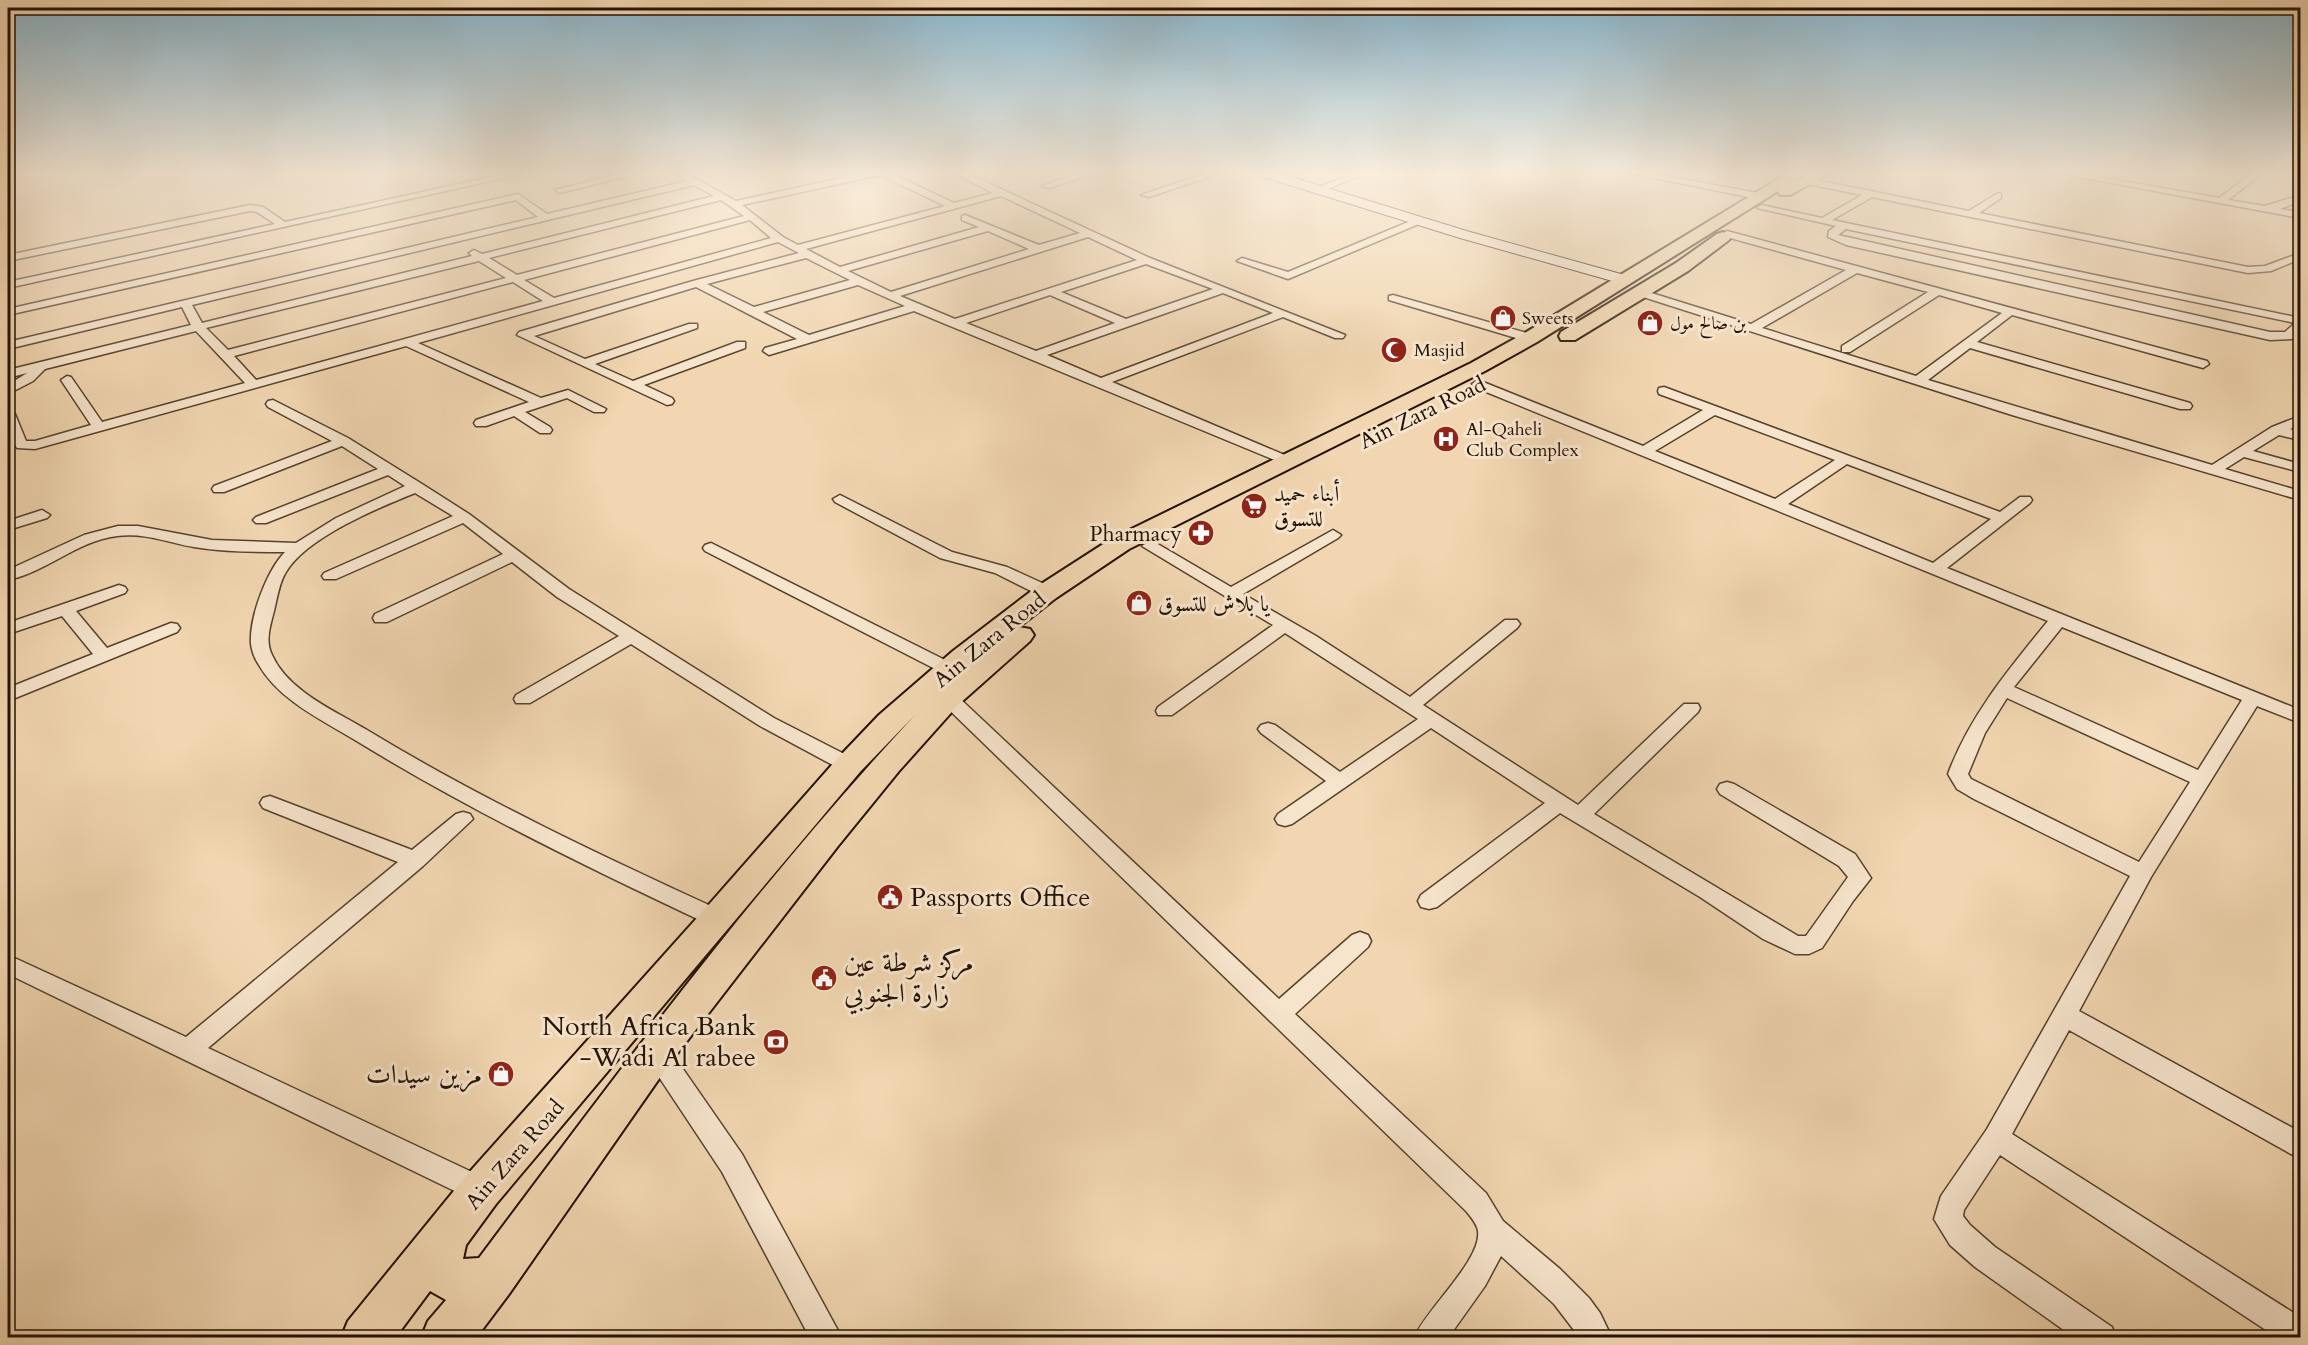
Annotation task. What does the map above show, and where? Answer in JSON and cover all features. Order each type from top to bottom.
[{"type":"main road","name":"Ain Zara Road","points":[[445,1338],[494,1278],[656,1051],[826,838],[888,764],[948,698],[1058,604],[1150,546],[1478,384],[1614,309],[1654,260],[1700,235]]},
{"type":"main road","name":"Ain Zara Road","points":[[365,1338],[481,1190],[849,765],[890,722],[949,669],[1047,592],[1120,544],[1289,462],[1530,338],[1586,303],[1682,267],[1726,235]]},
{"type":"main road","points":[[1654,260],[1682,267]]},
{"type":"main road","points":[[1586,303],[1614,309]]},
{"type":"main road","points":[[446,1234],[439,1261],[442,1272],[451,1280],[463,1284],[478,1283],[494,1278]]},
{"type":"street","points":[[8,258],[120,235]]},
{"type":"street","points":[[8,285],[234,235]]},
{"type":"street","points":[[8,345],[185,302],[362,235]]},
{"type":"street","points":[[8,312],[291,262],[362,235]]},
{"type":"street","points":[[409,235],[451,239],[469,235]]},
{"type":"street","points":[[8,374],[567,235]]},
{"type":"street","points":[[226,354],[683,235]]},
{"type":"street","points":[[774,235],[859,281],[915,307],[957,322],[1289,462]]},
{"type":"street","points":[[514,331],[697,283],[856,235]]},
{"type":"street","points":[[839,270],[964,235]]},
{"type":"street","points":[[1004,235],[1039,249]]},
{"type":"street","points":[[891,296],[1081,235]]},
{"type":"street","points":[[1095,235],[1146,260],[1339,334]]},
{"type":"street","points":[[1242,261],[1288,276],[1385,235]]},
{"type":"street","points":[[1463,235],[1632,286],[1753,328],[2111,441],[2301,496]]},
{"type":"street","points":[[1730,235],[2203,364]]},
{"type":"street","points":[[1833,235],[1833,237],[1850,243],[2265,335],[2286,336],[2301,323]]},
{"type":"street","points":[[1895,235],[2301,323]]},
{"type":"street","points":[[2077,235],[2248,270],[2267,269],[2301,256]]},
{"type":"street","points":[[451,239],[552,301]]},
{"type":"street","points":[[8,414],[11,436],[22,445],[35,445],[779,239]]},
{"type":"street","points":[[957,322],[1146,260]]},
{"type":"street","points":[[1753,328],[1857,268]]},
{"type":"street","points":[[754,311],[859,281]]},
{"type":"street","points":[[697,283],[807,339]]},
{"type":"street","points":[[1036,355],[1222,289]]},
{"type":"street","points":[[1050,291],[1127,324]]},
{"type":"street","points":[[1846,349],[1938,291]]},
{"type":"street","points":[[1393,298],[1530,338]]},
{"type":"street","points":[[185,302],[198,327],[254,384]]},
{"type":"street","points":[[770,351],[915,307]]},
{"type":"street","points":[[1919,380],[1970,344],[2011,311]]},
{"type":"street","points":[[1101,382],[1282,313]]},
{"type":"street","points":[[486,319],[667,401]]},
{"type":"street","points":[[585,363],[693,327]]},
{"type":"street","points":[[405,341],[540,402]]},
{"type":"street","points":[[1970,344],[2185,406]]},
{"type":"street","points":[[633,385],[741,345]]},
{"type":"street","points":[[8,390],[29,378],[41,365]]},
{"type":"street","points":[[67,380],[99,428]]},
{"type":"street","points":[[1478,384],[2301,717]]},
{"type":"street","points":[[1664,391],[2001,518]]},
{"type":"street","points":[[481,423],[568,394],[599,409]]},
{"type":"street","points":[[273,404],[343,441],[464,517],[563,593],[767,722],[849,765]]},
{"type":"street","points":[[1644,451],[1713,410]]},
{"type":"street","points":[[515,411],[545,430]]},
{"type":"street","points":[[2213,471],[2277,430],[2301,420]]},
{"type":"street","points":[[2277,430],[2301,436]]},
{"type":"street","points":[[219,489],[343,441]]},
{"type":"street","points":[[2240,452],[2301,468]]},
{"type":"street","points":[[1776,505],[1844,460]]},
{"type":"street","points":[[261,520],[389,470]]},
{"type":"street","points":[[417,488],[357,514],[301,548],[284,563],[275,579],[259,636],[263,656],[276,675],[375,744],[474,801],[590,860],[718,919]]},
{"type":"street","points":[[840,499],[946,555],[1001,570],[1047,592]]},
{"type":"street","points":[[1935,569],[2025,500]]},
{"type":"street","points":[[8,526],[42,515]]},
{"type":"street","points":[[330,576],[464,517]]},
{"type":"street","points":[[10,571],[49,558],[78,542],[120,530],[144,531],[203,544],[301,548]]},
{"type":"street","points":[[1230,594],[1333,535]]},
{"type":"street","points":[[1150,546],[1285,625],[1411,705],[1558,803],[1708,891],[1771,933],[1788,943],[1809,945],[1814,942],[1845,895],[1857,883],[1860,878],[1858,873],[1847,860],[1727,789]]},
{"type":"street","points":[[711,548],[949,669]]},
{"type":"street","points":[[381,618],[514,555]]},
{"type":"street","points":[[8,630],[119,590]]},
{"type":"street","points":[[66,609],[104,656]]},
{"type":"street","points":[[2058,620],[2003,689],[1962,760],[1958,774],[1964,784],[1980,794],[2143,873]]},
{"type":"street","points":[[1411,705],[1511,624]]},
{"type":"street","points":[[1165,711],[1285,625]]},
{"type":"street","points":[[8,695],[171,628]]},
{"type":"street","points":[[523,699],[632,636]]},
{"type":"street","points":[[2003,689],[2202,780]]},
{"type":"street","points":[[948,698],[1476,1202],[1489,1219],[1492,1238],[1487,1256],[1429,1338]]},
{"type":"street","points":[[2101,1338],[1985,1257],[1960,1235],[1948,1219],[1950,1204],[1996,1138],[2143,873],[2253,698]]},
{"type":"street","points":[[1580,814],[1691,708]]},
{"type":"street","points":[[1285,819],[1431,719]]},
{"type":"street","points":[[1268,729],[1340,781]]},
{"type":"street","points":[[270,803],[415,860]]},
{"type":"street","points":[[1429,901],[1558,803]]},
{"type":"street","points":[[188,1050],[463,819]]},
{"type":"street","points":[[1279,1014],[1360,941]]},
{"type":"street","points":[[8,964],[481,1190]]},
{"type":"street","points":[[2064,1015],[2301,1145]]},
{"type":"street","points":[[656,1051],[732,1163],[827,1338]]},
{"type":"street","points":[[1996,1138],[2301,1334]]},
{"type":"street","points":[[1491,1229],[1576,1306],[1591,1324],[1597,1338]]},
{"type":"place","name":"Sweets","points":[[1503,318]]},
{"type":"place","name":"بن صالح مول","points":[[1650,323]]},
{"type":"place","name":"Masjid","points":[[1394,350]]},
{"type":"place","name":"Al-Qaheli Club Complex","points":[[1446,439]]},
{"type":"place","name":"أبناء حميد للتسوق","points":[[1254,506]]},
{"type":"place","name":"Pharmacy","points":[[1201,533]]},
{"type":"place","name":"يا بلاش للتسوق","points":[[1139,603]]},
{"type":"place","name":"Passports Office","points":[[890,897]]},
{"type":"place","name":"مركز شرطة عين زارة الجنوبي","points":[[824,978]]},
{"type":"place","name":"North Africa Bank -Wadi Al rabee","points":[[776,1042]]},
{"type":"place","name":"مزين سيدات","points":[[501,1074]]}]
